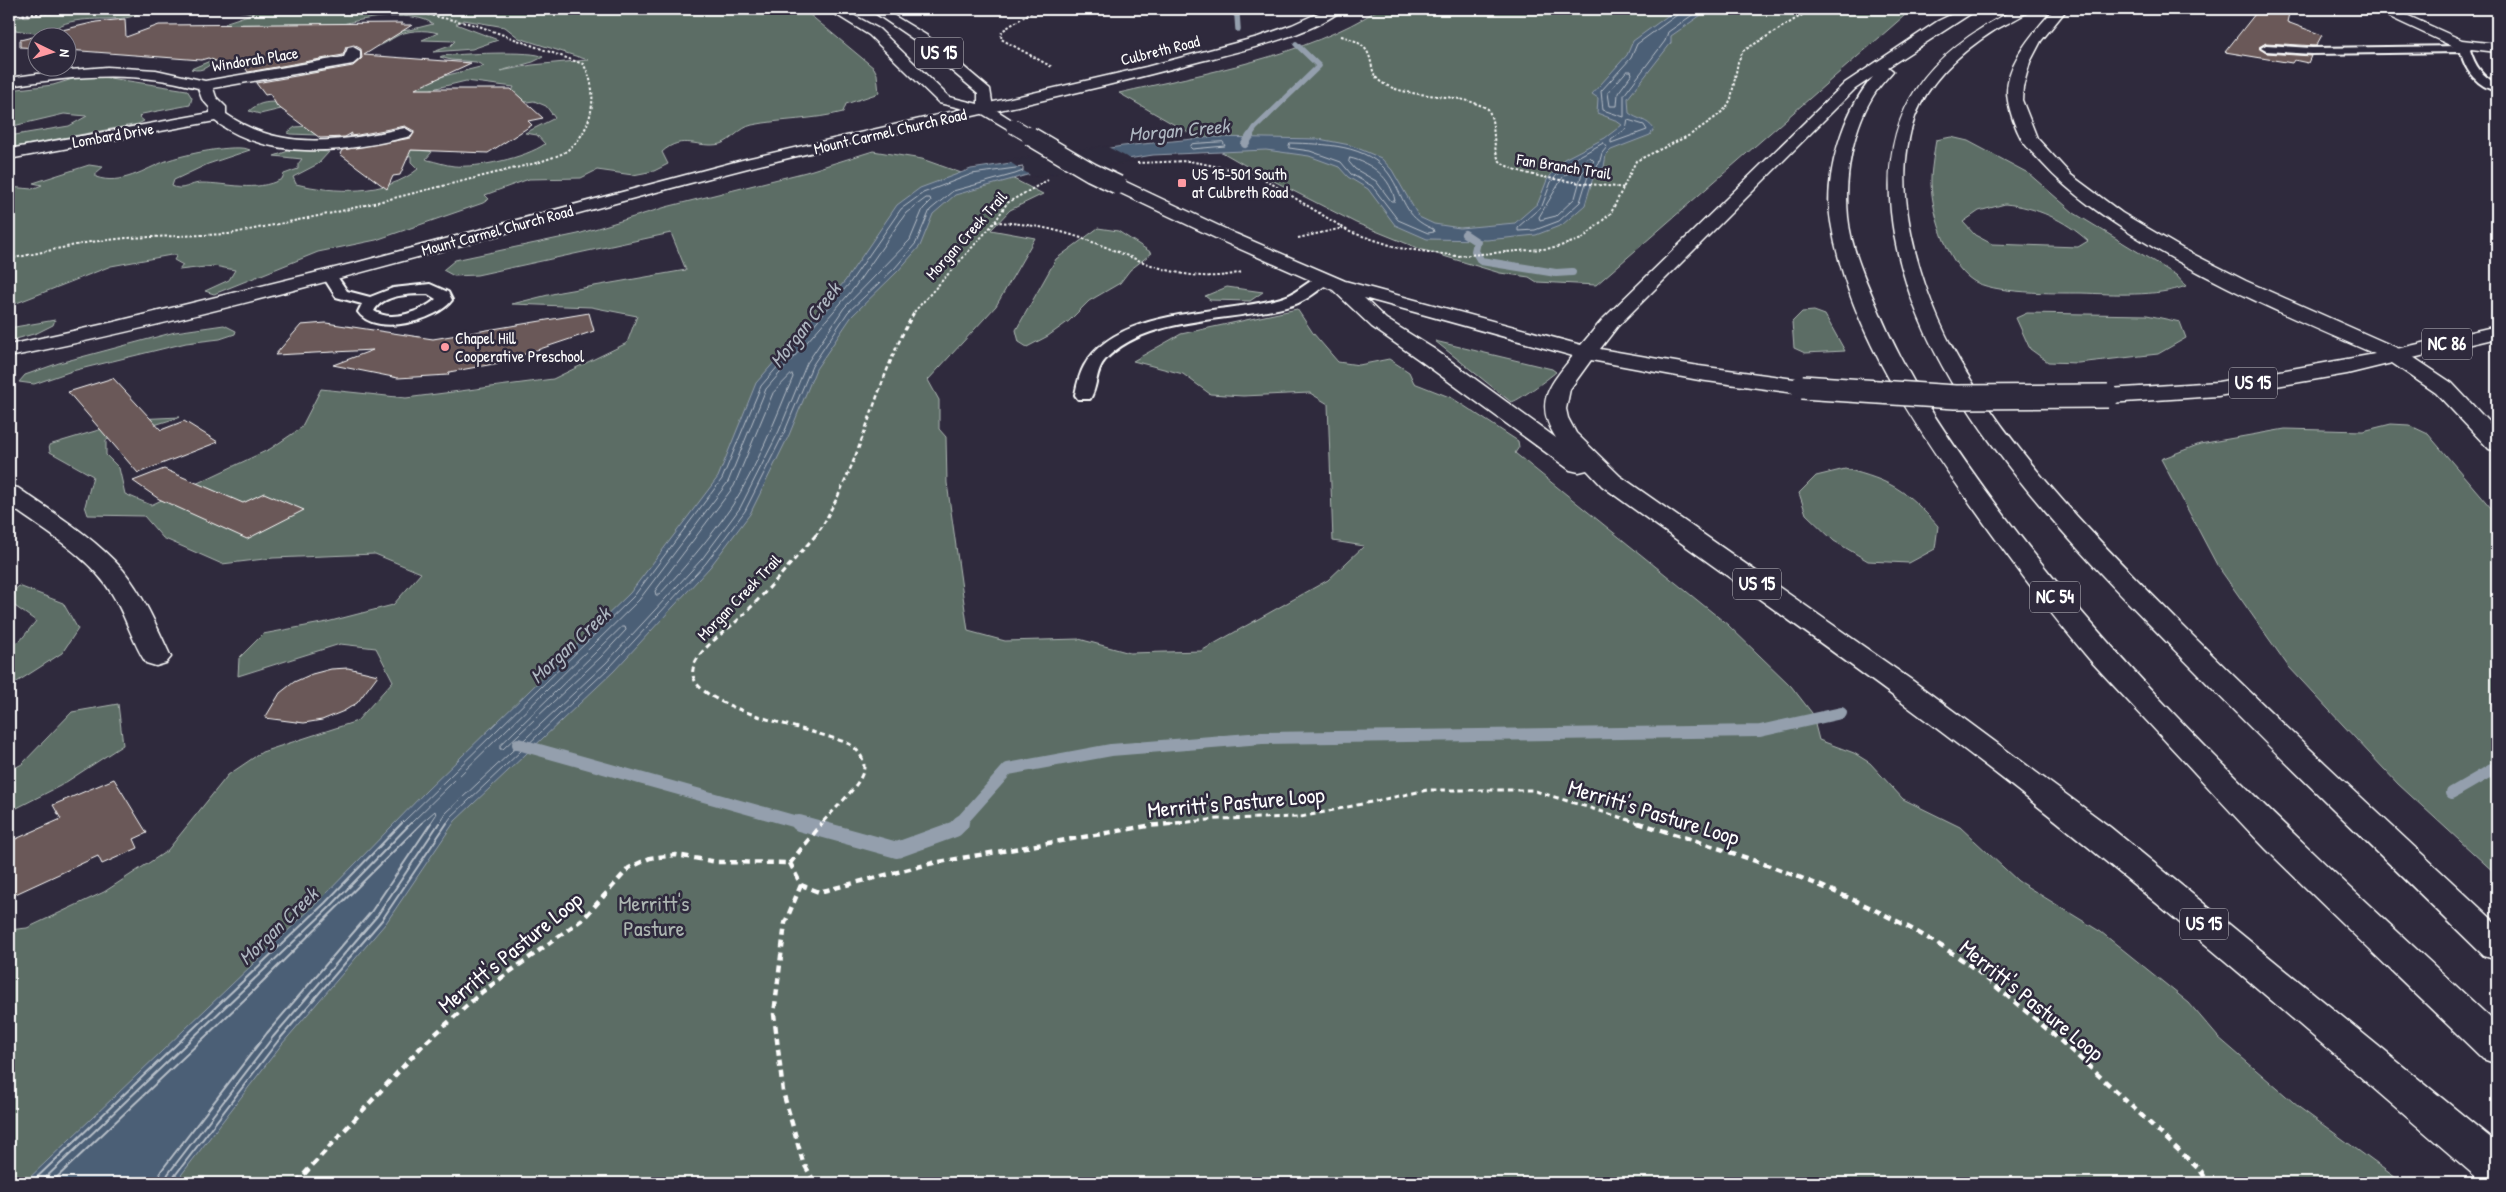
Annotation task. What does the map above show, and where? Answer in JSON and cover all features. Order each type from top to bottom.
[{"type":"main road","name":"US 15","points":[[833,9],[874,32],[944,100],[986,110],[1066,158],[1118,185],[1275,258],[1331,282],[1586,353],[1699,373],[1802,387],[1933,397],[2005,399],[2108,396],[2218,389],[2347,367],[2396,356]]},
{"type":"main road","name":"US 15","points":[[875,9],[921,38],[985,92],[986,110]]},
{"type":"main road","name":"Culbreth Road","points":[[986,110],[1250,44],[1297,28],[1337,9]]},
{"type":"main road","name":"NC 54","points":[[1972,9],[1943,24],[1909,49],[1870,89],[1854,119],[1846,145],[1840,176],[1839,218],[1852,270],[1875,328],[1905,389],[1954,463],[2019,554],[2100,652],[2276,838],[2497,1048]]},
{"type":"main road","points":[[2026,9],[1986,30],[1947,61],[1928,83],[1907,119],[1897,172],[1899,222],[1918,291],[1950,362],[1976,406],[2034,481],[2146,604],[2275,736],[2497,946]]},
{"type":"main road","points":[[2061,9],[2029,47],[2016,83],[2015,101],[2019,121],[2053,168],[2085,195],[2134,229],[2184,258],[2396,356],[2444,388],[2497,444]]},
{"type":"main road","points":[[2383,9],[2464,46],[2497,48]]},
{"type":"main road","points":[[1611,481],[1566,436],[1556,418],[1555,409],[1559,389],[1610,323],[1850,86],[1909,49]]},
{"type":"main road","name":"Windorah Place","points":[[205,85],[348,62],[353,58],[353,50]]},
{"type":"main road","points":[[89,71],[111,56]]},
{"type":"main road","points":[[9,82],[89,71],[139,71],[178,76],[205,85],[210,99],[218,107],[218,116],[230,127],[255,138],[307,145],[360,142],[405,133]]},
{"type":"main road","name":"Mount Carmel Church Road","points":[[9,350],[114,328],[329,275],[746,164],[986,110]]},
{"type":"main road","name":"Lombard Drive","points":[[9,154],[218,116]]},
{"type":"main road","name":"US 15","points":[[1331,282],[1379,323],[1426,354],[1528,430],[1574,462],[1611,481],[1902,688],[2098,836],[2333,1030],[2497,1170]]},
{"type":"main road","name":"NC 86","points":[[2396,356],[2497,332]]},
{"type":"main road","points":[[9,493],[93,555],[114,577],[136,612],[156,657]]},
{"type":"lane","points":[[2266,48],[2312,51],[2464,46],[2467,60],[2474,74],[2497,88]]},
{"type":"lane","points":[[329,275],[341,294],[372,302]]},
{"type":"lane","points":[[1084,395],[1092,365],[1104,352],[1139,331],[1158,325],[1290,301],[1331,282]]},
{"type":"path","points":[[9,16],[92,9]]},
{"type":"path","points":[[1036,9],[1002,31],[1001,39],[1054,68]]},
{"type":"path","points":[[1134,163],[1189,161],[1256,174],[1343,228],[1358,235],[1400,248],[1456,256],[1554,248],[1582,239],[1605,221],[1625,188],[1636,161],[1678,142],[1713,120],[1731,100],[1738,58],[1743,51],[1812,9]]},
{"type":"path","name":"Fan Branch Trail","points":[[1335,34],[1355,40],[1365,47],[1377,78],[1382,83],[1396,88],[1462,98],[1483,106],[1490,112],[1502,165],[1512,170],[1531,174],[1625,188]]},
{"type":"path","name":"Morgan Creek Trail","points":[[790,863],[809,837],[859,781],[864,767],[862,755],[850,745],[773,722],[727,704],[702,687],[694,678],[692,670],[695,662],[714,640],[740,619],[819,532],[848,476],[864,437],[878,390],[898,338],[918,305],[995,222],[1007,203],[1049,180]]},
{"type":"path","points":[[995,222],[1032,224],[1079,237],[1125,257],[1204,278],[1230,277],[1275,258]]},
{"type":"path","points":[[1297,238],[1343,228]]},
{"type":"path","name":"Merritt's Pasture Loop","points":[[801,885],[819,892],[933,863],[1147,826],[1219,819],[1301,817],[1426,790],[1532,790],[1720,848],[1850,899],[1912,930],[1964,961],[2051,1031],[2200,1171],[2208,1183]]},
{"type":"path","name":"Merritt's Pasture Loop","points":[[296,1183],[422,1046],[482,992],[584,918],[629,868],[650,858],[676,856],[718,862],[790,863]]},
{"type":"path","points":[[790,863],[801,885],[785,923],[774,1014],[783,1092],[803,1162],[815,1183]]},
{"type":"green space","points":[[108,9],[148,9],[130,17],[80,20],[56,28],[28,28],[28,32],[9,29],[9,18]]},
{"type":"green space","points":[[229,9],[794,9],[809,14],[874,68],[877,74],[879,93],[846,104],[843,112],[820,117],[752,125],[720,144],[677,143],[662,152],[668,164],[654,171],[633,175],[597,170],[581,178],[529,179],[485,195],[489,199],[483,203],[376,240],[318,252],[214,294],[205,291],[229,280],[235,270],[214,266],[179,270],[183,265],[174,260],[177,255],[171,255],[111,266],[9,306],[9,220],[13,216],[9,214],[9,187],[32,189],[42,185],[33,183],[89,165],[103,167],[96,173],[96,177],[105,179],[124,178],[166,161],[196,153],[233,148],[250,150],[208,164],[174,180],[172,186],[183,188],[197,183],[212,183],[262,186],[272,183],[282,179],[284,174],[298,169],[298,164],[302,159],[274,156],[294,149],[329,152],[318,164],[293,177],[296,184],[327,189],[359,190],[375,188],[405,178],[418,169],[411,162],[411,156],[393,153],[394,149],[429,151],[432,152],[426,159],[454,166],[488,164],[526,154],[545,144],[537,135],[525,133],[555,118],[546,106],[534,101],[487,107],[511,93],[514,87],[466,81],[428,90],[353,133],[343,136],[290,134],[287,133],[295,127],[309,126],[281,109],[260,114],[249,111],[255,106],[277,102],[297,76],[319,69],[346,70],[412,84],[484,66],[476,62],[440,57],[442,56],[512,53],[543,57],[533,62],[500,71],[532,65],[588,60],[519,38],[505,27],[464,20],[456,24],[498,40],[472,49],[433,52],[450,46],[455,41],[422,40],[438,33],[416,31],[399,35],[374,47],[389,32],[409,30],[433,24],[414,17],[390,16],[343,24],[334,60],[279,69],[274,66],[279,63],[219,59],[203,69],[191,69],[217,58],[223,27],[227,22],[254,13]]},
{"type":"green space","points":[[1379,9],[1912,9],[1596,285],[1537,282],[1529,277],[1500,273],[1420,249],[1356,223],[1262,175],[1119,93],[1218,70],[1287,51],[1351,25]]},
{"type":"green space","points":[[103,77],[187,90],[192,98],[190,105],[142,114],[139,117],[144,121],[138,124],[9,148],[9,136],[69,126],[87,116],[64,114],[9,127],[9,90],[53,85],[78,78]]},
{"type":"green space","points":[[1951,137],[1968,141],[2028,173],[2074,213],[2176,275],[2186,286],[2162,292],[2135,294],[2040,293],[1994,288],[1981,285],[1972,280],[1954,261],[1947,248],[1933,203],[1931,177],[1936,140]],"holes":[[[2005,204],[2039,211],[2050,216],[2070,227],[2088,241],[2078,247],[1992,244],[1975,235],[1963,222],[1979,211]]]},
{"type":"green space","name":"Merritt's Pasture","points":[[873,151],[922,159],[967,175],[990,167],[1043,194],[1010,210],[991,230],[1035,238],[996,306],[928,380],[939,400],[939,429],[946,437],[947,483],[968,631],[1005,641],[1079,639],[1130,653],[1201,651],[1328,580],[1364,546],[1333,541],[1328,404],[1310,393],[1243,396],[1210,394],[1183,374],[1133,361],[1181,334],[1297,309],[1313,333],[1338,362],[1359,365],[1389,359],[1409,372],[1414,383],[1452,398],[1518,441],[1519,447],[1515,453],[1728,625],[1791,686],[1812,713],[1819,740],[1854,753],[1870,763],[1903,799],[1960,827],[2018,881],[2101,932],[2189,1003],[2218,1037],[2300,1108],[2403,1183],[9,1183],[9,930],[27,928],[104,892],[167,851],[228,775],[262,752],[357,721],[393,681],[376,648],[340,644],[238,676],[239,658],[263,634],[327,622],[393,605],[421,573],[375,554],[273,558],[222,564],[163,538],[144,516],[88,515],[85,506],[93,476],[50,452],[49,445],[135,419],[180,417],[106,440],[106,455],[119,468],[125,494],[151,505],[270,449],[301,428],[321,389],[406,398],[553,379],[627,343],[637,316],[591,307],[512,304],[560,292],[686,270],[671,233],[477,275],[454,276],[443,270],[455,260],[578,234],[666,207],[806,172]]},
{"type":"green space","points":[[1098,228],[1118,231],[1152,253],[1130,270],[1120,283],[1089,301],[1069,321],[1048,336],[1027,347],[1019,342],[1016,330],[1056,259]]},
{"type":"green space","points":[[1227,287],[1263,292],[1250,301],[1210,300],[1205,296]]},
{"type":"green space","points":[[1814,311],[1825,315],[1845,351],[1805,353],[1794,348],[1792,322],[1802,312]]},
{"type":"green space","points":[[2027,313],[2147,315],[2180,322],[2186,338],[2158,354],[2078,363],[2048,362],[2030,349],[2016,318]]},
{"type":"green space","points":[[55,320],[53,325],[37,333],[9,341],[9,328]]},
{"type":"green space","points":[[224,325],[236,331],[235,334],[220,339],[186,343],[72,371],[34,384],[19,382],[25,375],[59,363],[175,332]]},
{"type":"green space","points":[[1435,341],[1552,369],[1556,372],[1526,394],[1511,402]]},
{"type":"green space","points":[[2391,424],[2409,425],[2428,434],[2497,515],[2497,875],[2398,784],[2288,666],[2217,565],[2161,459],[2200,444],[2285,429],[2363,431]]},
{"type":"green space","points":[[1845,469],[1887,483],[1907,495],[1938,526],[1935,549],[1909,563],[1868,561],[1834,541],[1806,514],[1799,493],[1816,476]]},
{"type":"green space","points":[[19,586],[63,603],[78,629],[62,653],[9,687],[9,646],[20,641],[36,621],[9,602],[9,595]]},
{"type":"green space","points":[[118,704],[123,745],[60,786],[9,812],[9,771],[22,764],[72,712]]},
{"type":"water","points":[[1677,9],[1706,9],[1704,13],[1671,36],[1671,43],[1628,98],[1629,113],[1648,123],[1654,129],[1650,135],[1611,150],[1606,155],[1604,167],[1593,178],[1585,205],[1562,225],[1536,235],[1487,240],[1427,239],[1395,225],[1368,189],[1348,177],[1339,167],[1309,156],[1266,150],[1153,155],[1027,175],[955,195],[933,214],[920,246],[898,271],[852,316],[816,369],[789,435],[750,514],[710,567],[614,671],[455,821],[386,923],[282,1044],[175,1183],[24,1183],[321,899],[426,791],[630,593],[718,477],[756,383],[845,281],[897,205],[920,188],[971,169],[1123,146],[1213,137],[1319,139],[1350,145],[1381,158],[1392,170],[1419,217],[1434,224],[1460,228],[1515,223],[1538,203],[1547,180],[1564,159],[1605,138],[1622,125],[1597,113],[1598,98],[1592,94],[1627,55],[1633,41]]},
{"type":"pier","points":[[1106,146],[1134,161],[1033,177],[1008,161]]},
{"type":"building","points":[[2259,9],[2290,9],[2287,22],[2322,35],[2316,46],[2266,43],[2259,47],[2266,53],[2311,56],[2308,63],[2294,60],[2292,63],[2225,52]]},
{"type":"building","points":[[125,19],[126,37],[159,25],[403,23],[400,25],[412,25],[364,55],[471,63],[415,89],[511,89],[543,118],[528,121],[532,125],[488,153],[411,150],[400,175],[393,176],[387,189],[340,154],[342,150],[411,138],[414,131],[405,126],[350,136],[352,133],[345,137],[320,138],[277,106],[270,94],[265,95],[256,83],[353,66],[362,58],[361,49],[354,45],[346,47],[343,55],[248,72],[241,61],[227,65],[208,58],[201,60],[78,51],[78,28],[71,28],[96,22]]},
{"type":"building","points":[[28,38],[28,47],[20,47],[20,40]]},
{"type":"building","name":"Chapel Hill Cooperative Preschool","points":[[589,313],[594,331],[522,355],[522,359],[449,372],[448,375],[398,378],[333,365],[373,350],[275,355],[301,325],[326,323],[433,339]]},
{"type":"building","points":[[113,378],[161,430],[184,421],[218,442],[138,473],[68,392]]},
{"type":"building","points":[[164,469],[243,503],[264,493],[304,510],[247,539],[159,499],[133,481]]},
{"type":"building","points":[[348,668],[378,675],[357,703],[344,711],[322,720],[304,723],[265,718],[280,693],[294,682],[312,674],[331,669]]},
{"type":"building","points":[[114,779],[147,833],[134,839],[138,848],[102,864],[98,856],[9,897],[9,842],[61,819],[53,805]]},
{"type":"waterway","points":[[1232,9],[1231,11],[1237,15],[1238,29]]},
{"type":"waterway","points":[[1249,137],[1255,128],[1319,66],[1296,44]]},
{"type":"waterway","points":[[1245,144],[1250,136]]},
{"type":"waterway","points":[[1465,234],[1477,242],[1475,251],[1481,261],[1556,273],[1572,272]]},
{"type":"waterway","points":[[959,824],[1008,769],[1111,750],[1262,738],[1760,731],[1841,713]]},
{"type":"waterway","points":[[518,744],[804,824]]},
{"type":"waterway","points":[[2452,793],[2497,767]]},
{"type":"waterway","points":[[799,823],[897,850],[955,829],[961,823]]},
{"type":"place","name":"US 15-501 South at Culbreth Road","points":[[1182,183]]},
{"type":"place","name":"Chapel Hill Cooperative Preschool","points":[[445,347]]},
{"type":"water label","name":"Morgan Creek","points":[[1179,130]]},
{"type":"water label","name":"Morgan Creek","points":[[805,325]]},
{"type":"water label","name":"Morgan Creek","points":[[570,645]]},
{"type":"water label","name":"Morgan Creek","points":[[278,926]]}]
